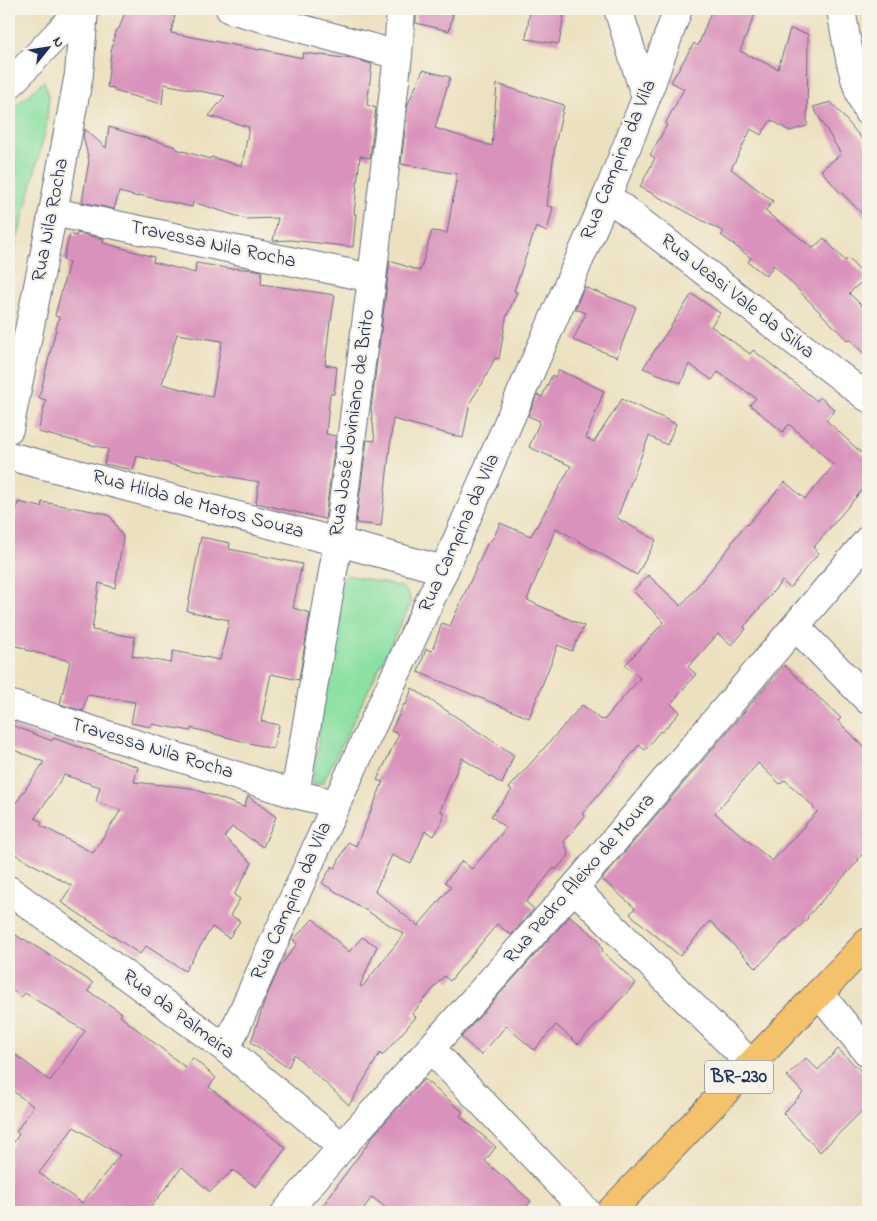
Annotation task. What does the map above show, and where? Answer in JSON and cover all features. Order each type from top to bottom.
[{"type":"main road","name":"BR-230","points":[[610,1212],[868,942]]},
{"type":"street","points":[[9,85],[83,9]]},
{"type":"street","name":"Rua Nila Rocha","points":[[9,429],[79,74],[83,9]]},
{"type":"street","points":[[230,9],[398,55]]},
{"type":"street","name":"Rua José Joviniano de Brito","points":[[296,794],[338,542],[372,278],[398,55],[401,9]]},
{"type":"street","points":[[618,9],[646,98]]},
{"type":"street","name":"Rua Campina da Vila","points":[[226,1050],[336,804],[444,570],[606,196],[646,98],[678,9]]},
{"type":"street","points":[[840,9],[852,70],[868,112]]},
{"type":"street","name":"Rua Jeasi Vale da Silva","points":[[606,196],[868,398]]},
{"type":"street","name":"Travessa Nila Rocha","points":[[53,212],[372,278]]},
{"type":"street","name":"Rua Hilda de Matos Souza","points":[[9,456],[444,570]]},
{"type":"street","name":"Rua Pedro Aleixo de Moura","points":[[286,1212],[574,888],[868,540]]},
{"type":"street","points":[[796,627],[868,700]]},
{"type":"street","name":"Travessa Nila Rocha","points":[[9,704],[296,794]]},
{"type":"street","points":[[296,794],[336,804]]},
{"type":"street","points":[[574,888],[751,1064]]},
{"type":"street","name":"Rua da Palmeira","points":[[9,890],[226,1050],[342,1147]]},
{"type":"street","points":[[819,993],[868,1053]]},
{"type":"street","points":[[431,1049],[587,1212]]},
{"type":"green space","points":[[44,81],[49,97],[46,128],[9,272],[9,112]]},
{"type":"green space","points":[[347,575],[402,587],[409,595],[411,603],[323,783],[312,785],[338,591],[341,581]]},
{"type":"building","points":[[126,9],[166,9],[176,11],[171,33],[302,58],[303,53],[353,59],[372,64],[367,105],[376,108],[370,158],[360,156],[354,214],[356,214],[353,247],[291,240],[273,241],[278,218],[246,219],[193,202],[192,207],[119,192],[114,209],[82,202],[89,161],[83,135],[85,129],[106,148],[109,127],[210,159],[211,157],[242,166],[249,127],[209,116],[225,96],[164,84],[162,104],[114,91],[114,88],[107,87],[116,29],[119,29]]},
{"type":"building","points":[[416,9],[454,9],[449,31],[416,23]]},
{"type":"building","points":[[530,9],[565,9],[559,44],[526,39]]},
{"type":"building","points":[[712,9],[757,9],[740,51],[778,69],[790,29],[808,34],[807,126],[790,131],[771,120],[761,135],[751,129],[731,169],[773,201],[765,211],[813,248],[824,238],[845,261],[848,258],[866,278],[849,293],[868,312],[868,358],[850,339],[848,341],[774,265],[766,276],[748,262],[751,258],[721,235],[724,232],[640,187],[655,158],[650,155],[684,89],[671,82],[694,43],[698,46]]},
{"type":"building","points":[[423,70],[450,77],[435,128],[492,146],[497,84],[564,105],[555,145],[547,206],[553,207],[547,232],[536,227],[514,291],[517,292],[506,318],[499,359],[495,358],[482,384],[470,402],[463,438],[393,419],[381,526],[356,523],[367,440],[375,441],[371,408],[390,261],[420,271],[432,231],[447,233],[457,174],[401,164],[408,104]]},
{"type":"building","points":[[831,102],[868,146],[868,220],[841,194],[821,170],[841,154],[813,107]]},
{"type":"building","points":[[77,233],[104,239],[103,243],[154,257],[153,262],[195,273],[196,263],[233,269],[256,270],[262,271],[261,284],[335,295],[325,365],[337,367],[334,394],[330,394],[326,434],[336,436],[325,519],[256,503],[259,482],[208,473],[137,456],[133,470],[104,464],[108,449],[38,432],[46,400],[39,398],[59,317],[55,316],[69,262],[63,260],[70,234],[76,236]],"holes":[[[177,334],[222,341],[212,397],[162,384]]]},
{"type":"building","points":[[584,287],[636,307],[617,357],[573,340],[586,313],[575,309]]},
{"type":"building","points":[[692,294],[720,313],[711,326],[750,354],[753,350],[817,401],[820,397],[835,410],[826,420],[868,459],[868,483],[813,548],[819,553],[790,588],[782,581],[744,627],[746,629],[732,645],[718,634],[688,667],[696,674],[671,704],[680,712],[662,732],[660,731],[645,750],[639,745],[582,814],[585,816],[564,842],[569,855],[556,870],[554,868],[526,902],[534,909],[511,935],[497,924],[450,981],[444,976],[412,1014],[416,1017],[382,1056],[380,1053],[349,1105],[294,1054],[288,1068],[251,1042],[265,1000],[280,966],[297,944],[293,940],[313,919],[349,952],[362,937],[377,946],[360,986],[362,987],[404,934],[322,883],[332,866],[335,868],[348,842],[356,846],[383,782],[377,780],[399,734],[391,731],[404,704],[406,705],[412,688],[514,755],[502,784],[462,758],[440,811],[443,812],[443,820],[434,836],[425,831],[411,864],[392,855],[375,891],[418,926],[451,887],[445,882],[462,861],[472,869],[506,828],[491,816],[512,790],[509,788],[582,705],[601,720],[604,720],[640,678],[625,665],[664,622],[633,591],[648,575],[681,606],[746,524],[785,482],[805,499],[834,465],[789,424],[783,432],[750,405],[756,398],[718,372],[712,380],[689,364],[681,383],[643,368]]},
{"type":"building","points":[[559,370],[604,391],[586,438],[594,442],[622,399],[676,424],[667,445],[649,436],[617,518],[656,540],[637,575],[556,528],[527,600],[584,626],[572,651],[558,645],[529,718],[418,672],[426,649],[432,651],[442,623],[450,626],[487,544],[494,537],[500,523],[531,536],[571,466],[529,447],[540,421],[528,416],[537,395],[542,397],[552,375],[555,377]]},
{"type":"building","points":[[18,502],[41,507],[42,502],[104,513],[111,517],[123,537],[115,588],[99,583],[92,630],[135,637],[132,656],[171,663],[173,651],[220,660],[229,620],[187,611],[201,537],[230,543],[229,549],[302,564],[293,608],[310,613],[299,680],[271,674],[261,721],[279,725],[273,749],[191,728],[191,731],[152,724],[151,727],[131,723],[135,702],[87,695],[83,711],[60,704],[70,661],[9,645],[9,533],[12,534]]},
{"type":"building","points":[[784,665],[841,718],[838,721],[868,751],[868,848],[808,918],[756,968],[710,921],[680,956],[630,914],[635,908],[602,879]],"holes":[[[758,763],[780,784],[785,780],[817,812],[772,861],[715,813]]]},
{"type":"building","points":[[9,724],[52,741],[53,738],[138,767],[134,782],[191,788],[244,807],[248,796],[276,817],[263,847],[232,827],[224,837],[252,863],[234,895],[240,899],[230,915],[240,921],[229,938],[212,927],[185,971],[146,946],[140,954],[61,902],[72,886],[9,851],[9,813],[44,762],[9,748]],"holes":[[[64,775],[100,787],[96,802],[121,810],[93,853],[40,825],[42,822],[35,818]]]},
{"type":"building","points":[[570,916],[599,940],[603,952],[636,983],[578,1044],[556,1025],[534,1050],[506,1026],[481,1055],[461,1037]]},
{"type":"building","points":[[9,930],[93,983],[88,991],[122,1013],[120,1016],[185,1067],[193,1058],[216,1078],[209,1087],[286,1148],[256,1187],[233,1170],[210,1192],[182,1167],[147,1212],[9,1212],[9,1150],[19,1134],[16,1132],[33,1106],[9,1088],[9,1050],[50,1081],[85,1031],[25,993],[21,998],[9,987]],"holes":[[[74,1127],[120,1155],[82,1203],[39,1173]]]},
{"type":"building","points":[[838,1049],[868,1078],[868,1105],[820,1152],[783,1113],[803,1093],[787,1076],[806,1058],[818,1070]]},
{"type":"building","points":[[424,1079],[463,1112],[460,1116],[496,1147],[485,1161],[531,1201],[522,1212],[391,1212],[372,1197],[361,1212],[318,1212],[370,1139]]}]
